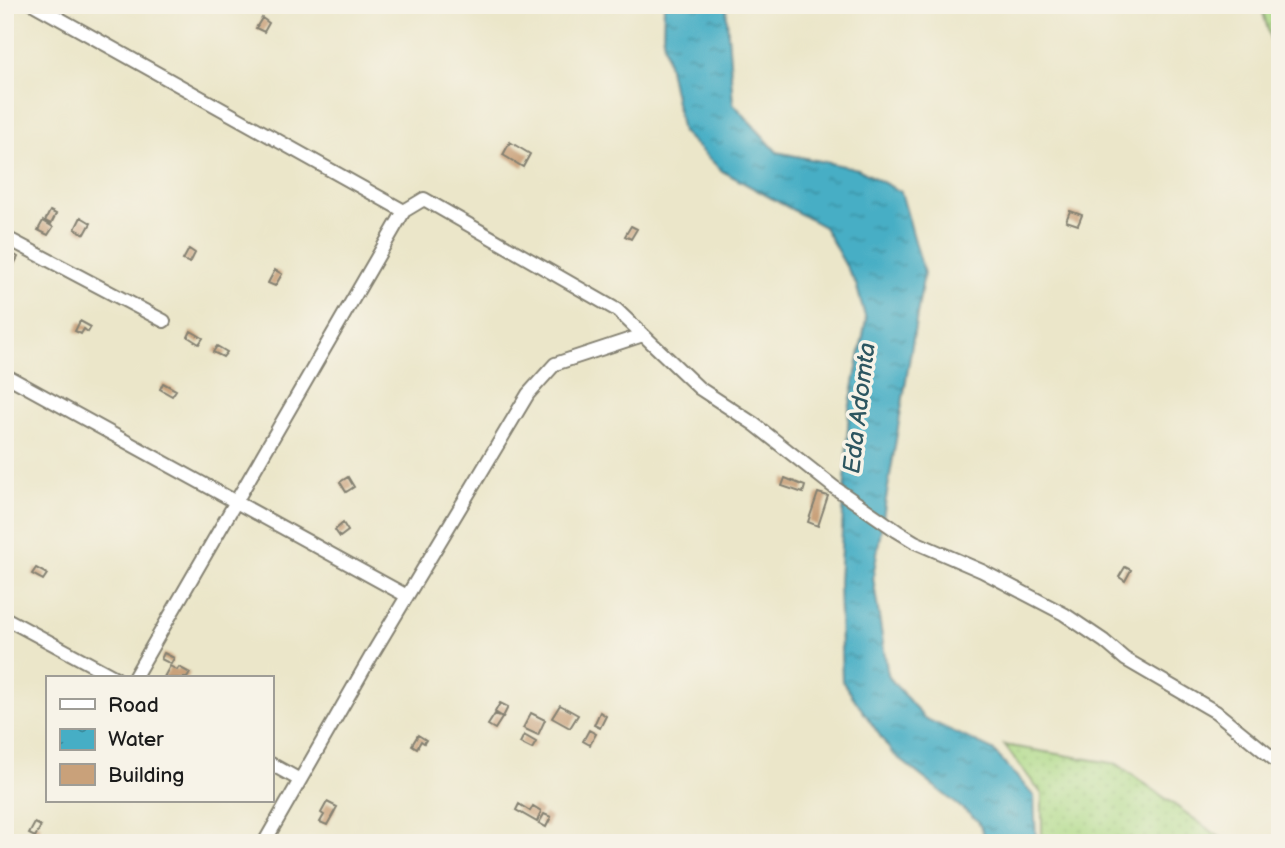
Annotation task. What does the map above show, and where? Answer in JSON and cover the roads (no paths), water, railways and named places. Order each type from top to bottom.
[{"type":"street","points":[[34,5],[404,211]]},
{"type":"street","points":[[135,676],[404,211],[424,199],[617,310],[699,388],[754,424],[876,517],[915,542],[982,571],[1064,614],[1104,640],[1136,666],[1216,712],[1280,764]]},
{"type":"street","points":[[5,237],[164,321]]},
{"type":"street","points":[[264,843],[528,394],[555,364],[643,335]]},
{"type":"street","points":[[5,375],[407,596]]},
{"type":"street","points":[[5,618],[112,676]]},
{"type":"street","points":[[273,765],[300,780]]},
{"type":"water","name":"Eda Adomta","points":[[664,5],[726,5],[733,103],[777,152],[858,169],[901,192],[924,273],[873,577],[888,676],[924,718],[993,750],[1034,796],[1036,843],[987,843],[978,821],[892,753],[842,681],[839,582],[849,410],[866,320],[856,284],[824,227],[722,171],[682,132],[663,39]]}]
